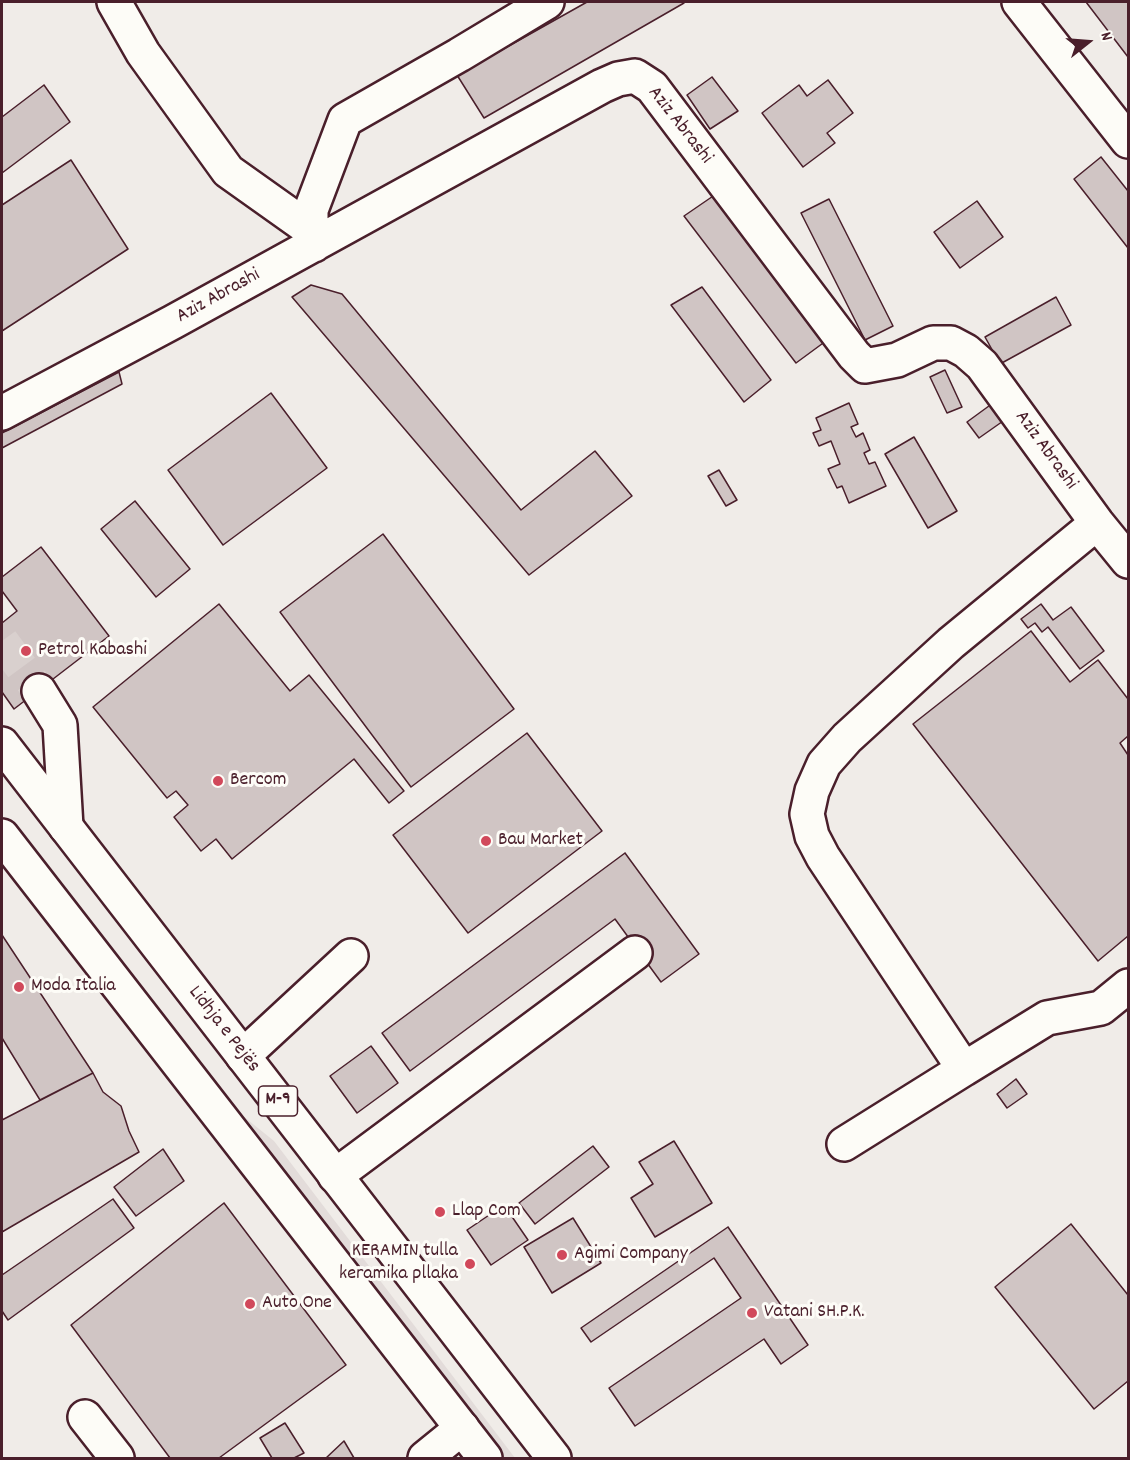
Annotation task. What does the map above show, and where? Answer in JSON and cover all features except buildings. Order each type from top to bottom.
[{"type":"main road","points":[[114,2],[143,54],[228,171],[312,237]]},
{"type":"main road","points":[[312,237],[311,210],[345,120],[547,2]]},
{"type":"main road","points":[[1019,2],[1128,141]]},
{"type":"main road","name":"Aziz Abrashi","points":[[2,413],[173,322],[312,237],[602,86],[618,79],[635,76],[652,87],[840,337],[865,366],[897,360],[933,343],[951,343],[966,351],[982,364],[1097,523],[1128,561]]},
{"type":"main road","points":[[964,1069],[823,857],[812,836],[807,814],[812,791],[824,764],[879,706],[951,643],[1097,523]]},
{"type":"main road","points":[[39,690],[60,725],[66,827]]},
{"type":"main road","name":"Lidhja e Pejës","points":[[2,744],[554,1458]]},
{"type":"main road","points":[[2,836],[485,1458]]},
{"type":"main road","points":[[336,1176],[635,953]]},
{"type":"main road","points":[[243,1056],[351,956]]},
{"type":"main road","points":[[844,1144],[1047,1018],[1101,1008],[1128,986]]},
{"type":"main road","points":[[85,1417],[117,1458]]},
{"type":"main road","points":[[424,1458],[462,1428]]},
{"type":"shaded area","points":[[2,2],[1128,2],[1128,1458],[2,1458]]},
{"type":"shaded area","points":[[23,837],[238,1112],[274,1141],[515,1458],[499,1458]]},
{"type":"tunnel","points":[[2,641],[39,691]]},
{"type":"place","name":"Petrol Kabashi","points":[[26,651]]},
{"type":"place","name":"Bercom","points":[[218,781]]},
{"type":"place","name":"Bau Market","points":[[486,841]]},
{"type":"place","name":"Moda Italia","points":[[19,987]]},
{"type":"place","name":"Llap Com","points":[[440,1212]]},
{"type":"place","name":"Agimi Company","points":[[562,1255]]},
{"type":"place","name":"KERAMIN tulla keramika pllaka","points":[[470,1264]]},
{"type":"place","name":"Auto One","points":[[250,1304]]},
{"type":"place","name":"Vatani SH.P.K.","points":[[752,1313]]}]
